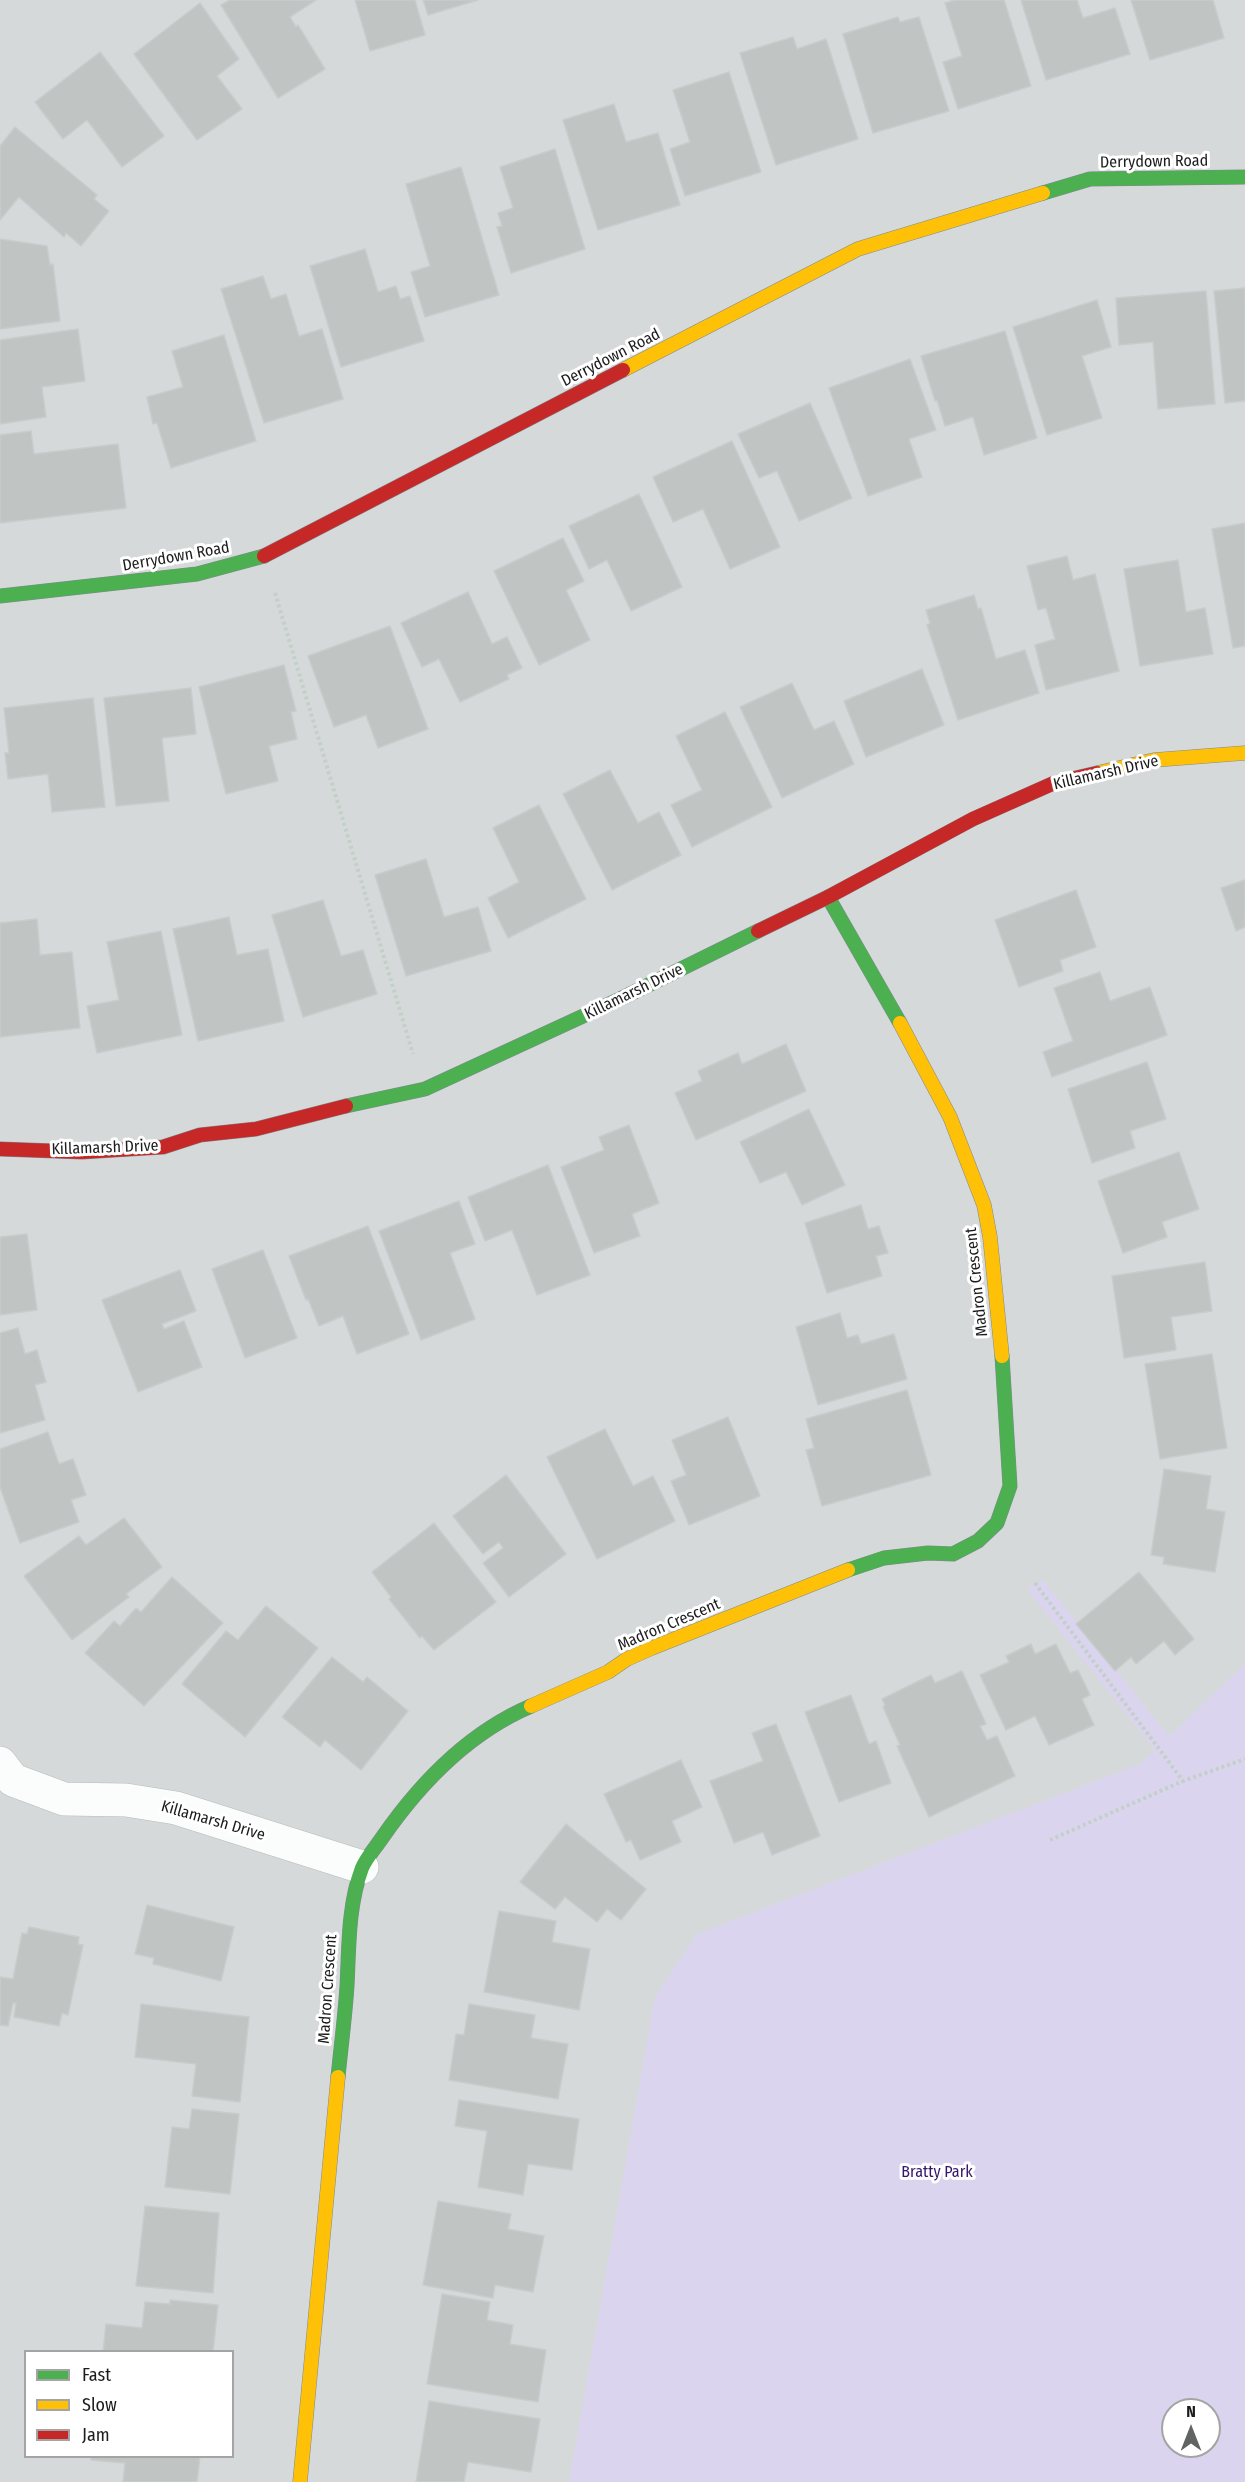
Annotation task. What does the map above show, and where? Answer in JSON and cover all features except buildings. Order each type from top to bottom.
[{"type":"street","name":"Derrydown Road","points":[[0,596],[197,574],[264,556],[858,249],[1090,179],[1245,177]]},
{"type":"street","name":"Killamarsh Drive","points":[[0,1149],[82,1152],[163,1147],[200,1135],[256,1129],[369,1100],[425,1089],[620,999],[828,897],[973,819],[1054,783],[1154,760],[1245,753]]},
{"type":"street","name":"Madron Crescent","points":[[300,2482],[347,1985],[348,1935],[362,1867],[400,1812],[419,1793],[432,1774],[451,1756],[514,1713],[608,1672],[627,1659],[652,1648],[847,1570],[884,1558],[928,1553],[953,1554],[978,1541],[997,1523],[1010,1486],[1006,1392],[991,1247],[984,1205],[950,1117],[924,1065],[828,897]]},
{"type":"street","name":"Killamarsh Drive","points":[[0,1763],[13,1780],[64,1799],[126,1800],[176,1808],[362,1867]]},
{"type":"path","points":[[264,556],[425,1089]]},
{"type":"path","points":[[1035,1583],[1183,1781]]},
{"type":"path","points":[[1050,1840],[1183,1781],[1245,1759]]},
{"type":"shaded area","points":[[0,0],[1245,0],[1245,2482],[0,2482]]},
{"type":"green space","name":"Bratty Park","points":[[1042,1579],[1169,1736],[1245,1664],[1245,2482],[569,2482],[655,1997],[697,1934],[1140,1764],[1155,1750],[1027,1589]]},
{"type":"traffic: fast","points":[[1043,193],[1090,179],[1245,177]]},
{"type":"traffic: fast","points":[[0,596],[197,574],[264,556]]},
{"type":"traffic: fast","points":[[828,897],[900,1023]]},
{"type":"traffic: fast","points":[[346,1106],[425,1089],[620,999],[758,931]]},
{"type":"traffic: fast","points":[[848,1570],[884,1558],[928,1553],[953,1554],[978,1541],[997,1523],[1010,1486],[1002,1356]]},
{"type":"traffic: fast","points":[[338,2077],[352,1912],[357,1882],[364,1864],[412,1798],[429,1779],[486,1730],[531,1706]]},
{"type":"traffic: slow","points":[[623,370],[858,249],[1043,193]]},
{"type":"traffic: slow","points":[[1097,773],[1154,760],[1245,753]]},
{"type":"traffic: slow","points":[[900,1023],[950,1117],[984,1205],[990,1237],[1002,1356]]},
{"type":"traffic: slow","points":[[531,1706],[608,1672],[627,1659],[652,1648],[848,1570]]},
{"type":"traffic: slow","points":[[300,2482],[338,2077]]},
{"type":"traffic: jam","points":[[264,556],[623,370]]},
{"type":"traffic: jam","points":[[758,931],[828,897],[973,819],[1054,783],[1097,773]]},
{"type":"traffic: jam","points":[[0,1149],[82,1152],[163,1147],[200,1135],[256,1129],[346,1106]]}]
